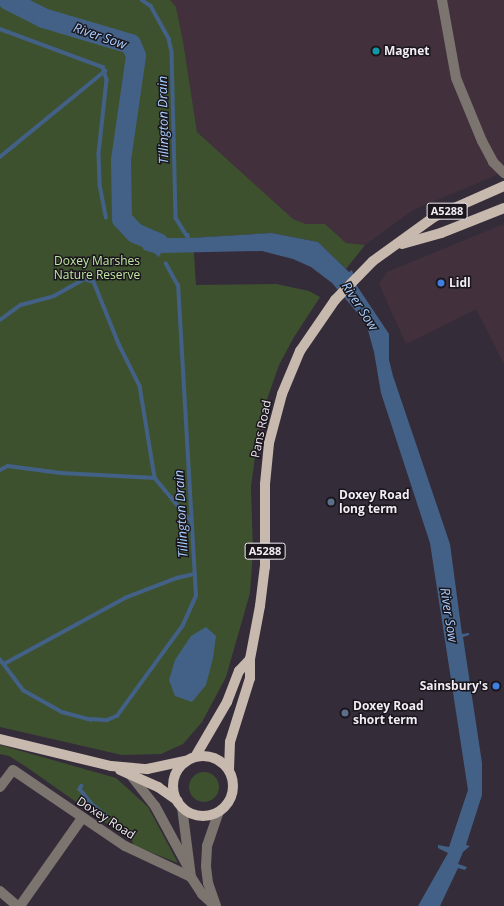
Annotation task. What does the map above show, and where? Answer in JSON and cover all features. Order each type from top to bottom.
[{"type":"main road","name":"Pans Road","points":[[229,770],[230,742],[250,678],[250,659],[265,567],[265,484],[269,443],[282,394],[300,351],[331,305],[358,274],[373,260],[396,246],[434,218],[504,186]]},
{"type":"main road","name":"Pans Road","points":[[396,246],[441,233],[504,208]]},
{"type":"main road","name":"Pans Road","points":[[191,759],[227,702],[239,672],[250,659]]},
{"type":"main road","points":[[0,739],[111,766],[158,787],[180,804],[200,816],[219,812]]},
{"type":"main road","points":[[111,766],[146,769],[191,759],[214,758],[229,770]]},
{"type":"main road","name":"A5288","points":[[180,804],[173,784],[175,775],[191,759]]},
{"type":"main road","name":"A5288","points":[[219,812],[229,802],[233,792],[233,783],[229,770]]},
{"type":"street","points":[[442,0],[456,78],[482,141],[493,162],[504,173]]},
{"type":"street","name":"Doxey Road","points":[[0,787],[12,770],[125,846],[171,866],[190,872]]},
{"type":"street","points":[[129,773],[155,806],[202,894],[216,906]]},
{"type":"street","points":[[180,804],[190,872]]},
{"type":"street","points":[[216,906],[208,883],[206,866],[207,846],[219,812]]},
{"type":"street","points":[[0,891],[19,906],[82,818]]},
{"type":"shaded area","points":[[170,0],[504,0],[504,172],[413,210],[365,245],[346,243],[325,224],[306,224],[293,219],[197,132],[183,41],[176,7]]},
{"type":"shaded area","points":[[504,224],[504,364],[476,309],[406,344],[379,284],[387,272]]},
{"type":"green space","name":"Doxey Marshes Nature Reserve","points":[[0,0],[170,0],[176,7],[183,41],[197,132],[293,219],[306,224],[325,224],[346,243],[365,245],[346,269],[318,242],[272,233],[193,238],[196,285],[276,284],[309,291],[320,297],[294,337],[279,365],[265,405],[257,441],[251,487],[253,551],[250,593],[226,677],[202,722],[183,744],[161,754],[122,755],[0,727]]},
{"type":"green space","points":[[0,745],[116,778],[148,807],[178,863],[132,845],[133,842],[25,766],[9,756],[0,754]]},
{"type":"green space","points":[[204,772],[215,776],[219,787],[215,798],[204,802],[193,798],[189,787],[193,776]]},
{"type":"water","points":[[151,231],[164,238],[186,238],[186,233],[189,233],[190,238],[272,233],[318,242],[349,272],[352,270],[357,286],[389,334],[389,360],[393,376],[450,544],[462,634],[469,633],[469,635],[463,637],[482,763],[482,795],[466,845],[470,846],[463,852],[458,864],[467,867],[465,870],[458,868],[440,906],[418,906],[448,853],[438,848],[438,845],[449,847],[468,790],[430,543],[381,393],[374,352],[366,323],[332,283],[311,267],[293,259],[262,251],[161,253],[159,257],[154,253],[144,250],[135,233]]},
{"type":"water","points":[[206,627],[216,636],[213,658],[206,685],[192,702],[175,696],[169,680],[175,660],[191,636]]},
{"type":"waterway","name":"River Sow","points":[[8,0],[43,18],[131,44],[136,56],[121,160],[122,219],[135,233],[159,243]]},
{"type":"waterway","name":"Tillington Drain","points":[[142,0],[151,6],[169,39],[172,52],[176,218],[188,237]]},
{"type":"waterway","points":[[0,29],[103,67],[107,80],[99,154],[100,185],[106,217]]},
{"type":"waterway","points":[[0,157],[105,71]]},
{"type":"waterway","name":"Tillington Drain","points":[[91,719],[107,720],[117,716],[183,625],[196,596],[178,286],[166,264]]},
{"type":"waterway","points":[[0,320],[21,305],[54,296],[85,279],[94,282],[119,344],[140,386],[155,478]]},
{"type":"waterway","points":[[0,470],[8,466],[61,473],[155,478],[191,521]]},
{"type":"waterway","points":[[4,664],[125,598],[177,578],[195,574]]},
{"type":"waterway","points":[[0,659],[23,690],[62,712],[91,720]]},
{"type":"waterway","name":"Tillington Drain","points":[[82,786],[80,789],[94,806],[108,817]]},
{"type":"place","name":"Magnet","points":[[376,51]]},
{"type":"place","name":"Lidl","points":[[441,283]]},
{"type":"place","name":"Doxey Road long term","points":[[331,502]]},
{"type":"place","name":"Sainsbury's","points":[[496,686]]},
{"type":"place","name":"Doxey Road short term","points":[[345,713]]}]
